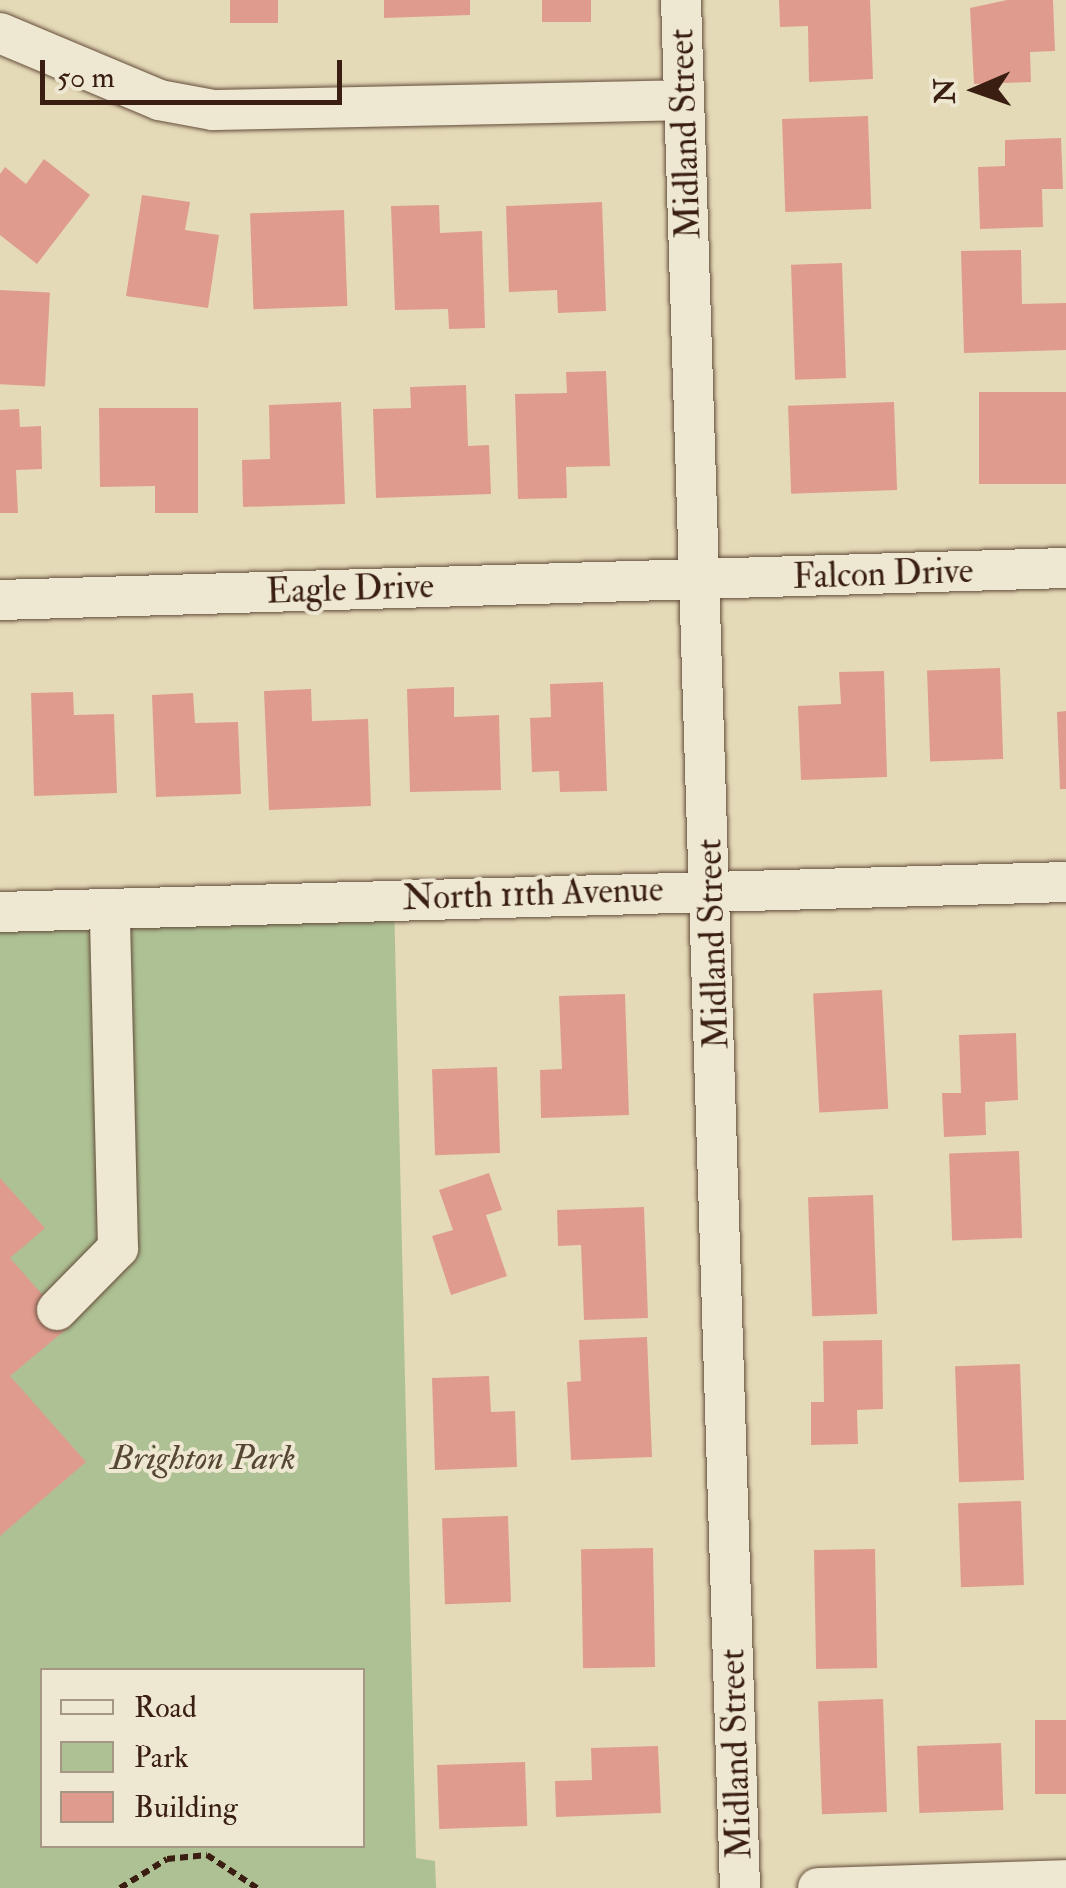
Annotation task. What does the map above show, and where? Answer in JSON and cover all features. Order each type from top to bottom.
[{"type":"street","name":"Midland Street","points":[[681,0],[712,888],[740,1888]]},
{"type":"street","points":[[0,33],[159,100],[213,110],[684,100]]},
{"type":"street","name":"Falcon Drive","points":[[700,579],[1066,568]]},
{"type":"street","name":"Eagle Drive","points":[[0,600],[700,579]]},
{"type":"street","name":"North 11th Avenue","points":[[0,912],[712,888],[1066,882]]},
{"type":"street","points":[[57,1310],[118,1248],[110,908]]},
{"type":"street","points":[[818,1888],[1066,1880]]},
{"type":"path","points":[[120,1888],[166,1859],[206,1855],[257,1888]]},
{"type":"green space","name":"Brighton Park","points":[[394,899],[416,1858],[435,1861],[436,1888],[0,1888],[0,912]]},
{"type":"building","points":[[230,0],[278,0],[278,23],[230,23]]},
{"type":"building","points":[[384,0],[470,0],[470,15],[384,18]]},
{"type":"building","points":[[542,0],[591,0],[591,22],[542,22]]},
{"type":"building","points":[[779,0],[870,0],[873,79],[809,82],[808,26],[780,27]]},
{"type":"building","points":[[1007,0],[1053,0],[1055,51],[1030,52],[1031,82],[974,84],[970,8]]},
{"type":"building","points":[[868,116],[871,209],[785,212],[782,119]]},
{"type":"building","points":[[1061,138],[1063,189],[1042,189],[1043,227],[980,229],[978,167],[1005,166],[1005,140]]},
{"type":"building","points":[[44,159],[90,195],[37,264],[0,235],[0,174],[5,167],[26,184]]},
{"type":"building","points":[[142,195],[190,202],[185,230],[219,235],[208,308],[126,296]]},
{"type":"building","points":[[602,202],[606,311],[558,313],[557,290],[509,292],[506,206]]},
{"type":"building","points":[[439,205],[440,233],[482,231],[485,328],[449,329],[448,309],[395,310],[391,206]]},
{"type":"building","points":[[344,210],[347,306],[253,309],[250,213]]},
{"type":"building","points":[[1021,250],[1022,304],[1066,303],[1066,350],[964,353],[961,251]]},
{"type":"building","points":[[842,263],[846,378],[795,380],[791,265]]},
{"type":"building","points":[[0,290],[50,293],[45,386],[0,384]]},
{"type":"building","points":[[606,371],[610,466],[566,467],[567,498],[518,499],[515,394],[567,393],[566,372]]},
{"type":"building","points":[[466,385],[468,446],[489,445],[491,494],[376,498],[373,409],[411,408],[410,387]]},
{"type":"building","points":[[979,392],[1066,392],[1066,484],[979,484]]},
{"type":"building","points":[[341,402],[345,504],[243,507],[242,460],[270,459],[269,405]]},
{"type":"building","points":[[894,402],[897,490],[791,494],[788,406]]},
{"type":"building","points":[[99,408],[198,408],[198,513],[155,513],[155,486],[100,487]]},
{"type":"building","points":[[19,409],[20,427],[41,426],[42,469],[16,470],[18,513],[0,513],[0,410]]},
{"type":"building","points":[[1000,668],[1003,759],[930,761],[927,671]]},
{"type":"building","points":[[884,671],[887,777],[801,780],[798,706],[841,704],[839,672]]},
{"type":"building","points":[[603,682],[607,791],[560,792],[559,771],[532,772],[530,718],[551,717],[550,684]]},
{"type":"building","points":[[454,687],[454,717],[499,715],[501,790],[410,792],[407,689]]},
{"type":"building","points":[[311,689],[312,721],[368,719],[371,806],[269,810],[264,691]]},
{"type":"building","points":[[73,692],[74,715],[114,714],[117,793],[34,796],[31,693]]},
{"type":"building","points":[[193,693],[195,723],[238,722],[241,794],[156,797],[152,695]]},
{"type":"building","points":[[1066,711],[1066,789],[1060,789],[1057,712]]},
{"type":"building","points":[[882,990],[888,1109],[819,1112],[813,994]]},
{"type":"building","points":[[625,994],[629,1115],[541,1118],[540,1070],[562,1069],[559,996]]},
{"type":"building","points":[[1016,1033],[1018,1100],[985,1102],[986,1135],[944,1137],[942,1093],[961,1093],[959,1035]]},
{"type":"building","points":[[497,1067],[500,1153],[435,1155],[432,1069]]},
{"type":"building","points":[[1019,1151],[1022,1238],[952,1240],[949,1153]]},
{"type":"building","points":[[489,1173],[502,1210],[486,1215],[507,1276],[451,1295],[432,1236],[453,1230],[439,1190]]},
{"type":"building","points":[[0,1178],[45,1228],[10,1258],[70,1326],[10,1376],[86,1462],[0,1536]]},
{"type":"building","points":[[873,1195],[877,1314],[812,1316],[808,1197]]},
{"type":"building","points":[[644,1207],[648,1318],[584,1320],[581,1245],[558,1246],[557,1210]]},
{"type":"building","points":[[647,1337],[652,1457],[571,1460],[567,1382],[581,1381],[579,1340]]},
{"type":"building","points":[[882,1340],[883,1409],[857,1410],[858,1444],[811,1445],[811,1402],[824,1402],[823,1341]]},
{"type":"building","points":[[1020,1364],[1024,1480],[959,1482],[955,1366]]},
{"type":"building","points":[[489,1376],[491,1412],[515,1411],[517,1467],[435,1470],[432,1378]]},
{"type":"building","points":[[1021,1501],[1024,1585],[961,1587],[958,1503]]},
{"type":"building","points":[[508,1516],[511,1602],[445,1604],[442,1518]]},
{"type":"building","points":[[653,1548],[655,1667],[583,1668],[581,1549]]},
{"type":"building","points":[[875,1549],[877,1668],[816,1669],[814,1550]]},
{"type":"building","points":[[883,1699],[887,1812],[822,1814],[818,1701]]},
{"type":"building","points":[[1035,1720],[1066,1720],[1066,1794],[1035,1794]]},
{"type":"building","points":[[1001,1743],[1003,1810],[919,1813],[917,1746]]},
{"type":"building","points":[[658,1746],[661,1813],[556,1817],[555,1781],[592,1780],[591,1748]]},
{"type":"building","points":[[525,1762],[527,1826],[439,1829],[437,1765]]}]
